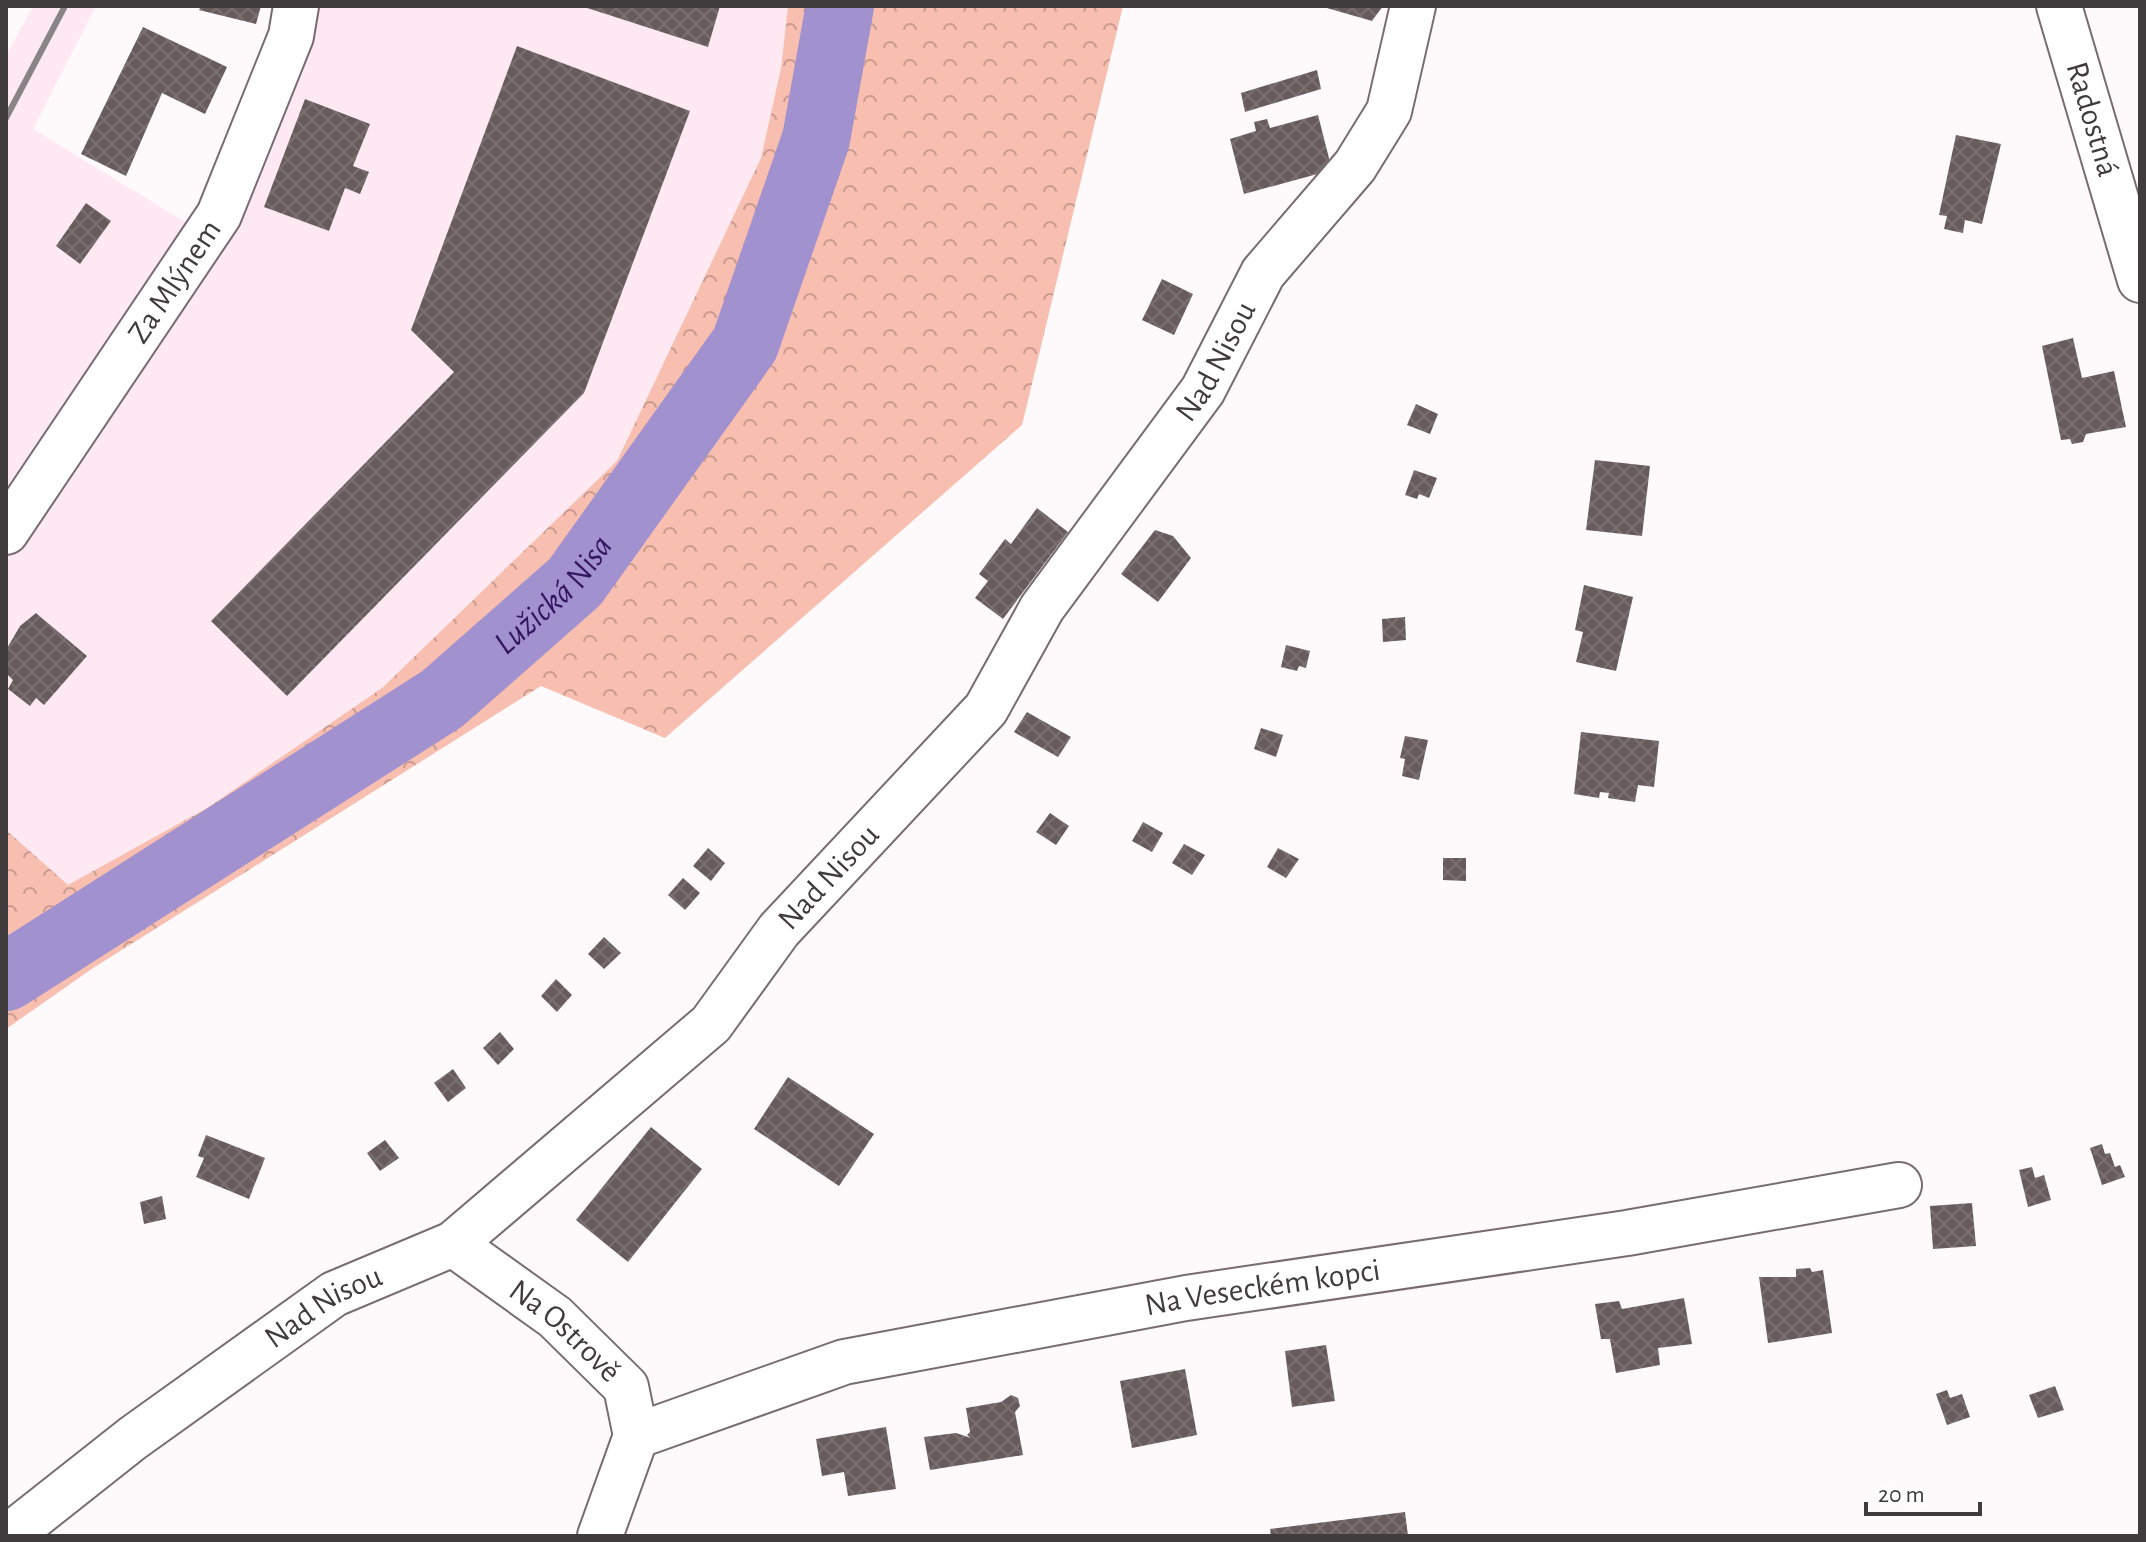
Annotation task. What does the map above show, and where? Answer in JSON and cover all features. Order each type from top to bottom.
[{"type":"street","name":"Za Mlýnem","points":[[6,532],[219,215],[291,36],[296,6]]},
{"type":"street","name":"Nad Nisou","points":[[9,1536],[133,1438],[334,1294],[453,1244],[711,1024],[779,930],[986,709],[1042,608],[1203,390],[1263,273],[1355,166],[1389,111],[1413,6]]},
{"type":"street","name":"Radostná","points":[[2059,6],[2140,280]]},
{"type":"street","name":"Na Veseckém kopci","points":[[636,1436],[844,1362],[1186,1298],[1627,1233],[1899,1185]]},
{"type":"street","name":"Na Ostrově","points":[[453,1244],[555,1317],[626,1387],[636,1436]]},
{"type":"street","points":[[600,1536],[636,1436]]},
{"type":"shaded area","points":[[33,6],[96,6],[33,129],[221,244],[311,6],[788,6],[781,68],[761,158],[617,461],[382,688],[207,808],[68,886],[6,830],[6,56]]},
{"type":"green space","points":[[788,6],[1123,6],[1022,425],[665,738],[541,686],[93,968],[6,1029],[6,830],[68,885],[207,808],[382,688],[617,461],[761,158],[781,68]]},
{"type":"building","points":[[201,6],[261,6],[256,24],[199,10]]},
{"type":"building","points":[[581,6],[720,6],[708,47]]},
{"type":"building","points":[[1320,6],[1383,6],[1372,21]]},
{"type":"building","points":[[143,27],[227,67],[205,114],[162,93],[126,176],[81,154]]},
{"type":"building","points":[[517,46],[690,111],[584,393],[287,696],[211,621],[454,372],[411,330]]},
{"type":"building","points":[[1317,70],[1321,89],[1245,112],[1241,93]]},
{"type":"building","points":[[305,99],[370,124],[353,166],[369,172],[360,194],[345,188],[329,231],[264,207]]},
{"type":"building","points":[[1318,115],[1332,170],[1244,194],[1230,139],[1256,131],[1254,122],[1267,119],[1270,128]]},
{"type":"building","points":[[1956,135],[2001,144],[1982,224],[1965,220],[1963,233],[1944,229],[1947,216],[1939,215]]},
{"type":"building","points":[[86,203],[111,221],[80,264],[56,246]]},
{"type":"building","points":[[1162,279],[1193,294],[1174,335],[1142,320]]},
{"type":"building","points":[[2073,338],[2082,378],[2114,371],[2126,427],[2086,434],[2083,442],[2072,444],[2070,439],[2061,440],[2042,346]]},
{"type":"building","points":[[1416,404],[1438,414],[1430,434],[1407,425]]},
{"type":"building","points":[[1595,460],[1650,466],[1642,536],[1586,530]]},
{"type":"building","points":[[1414,470],[1437,478],[1429,498],[1419,494],[1417,499],[1405,495]]},
{"type":"building","points":[[1037,508],[1068,532],[1003,619],[975,598],[988,581],[979,574],[1005,539],[1011,544]]},
{"type":"building","points":[[1155,530],[1173,536],[1191,558],[1158,602],[1121,574]]},
{"type":"building","points":[[1584,585],[1633,597],[1616,671],[1576,662],[1583,632],[1575,630]]},
{"type":"building","points":[[36,613],[87,656],[44,705],[36,698],[30,706],[8,689],[13,680],[6,673],[6,650],[20,626]]},
{"type":"building","points":[[1405,617],[1406,640],[1383,642],[1382,619]]},
{"type":"building","points":[[1286,645],[1310,651],[1306,668],[1299,666],[1297,671],[1281,667]]},
{"type":"building","points":[[1027,712],[1071,737],[1058,757],[1014,732]]},
{"type":"building","points":[[1261,728],[1283,735],[1276,757],[1254,749]]},
{"type":"building","points":[[1581,732],[1659,741],[1654,787],[1638,785],[1635,802],[1608,798],[1609,793],[1600,792],[1599,798],[1574,794]]},
{"type":"building","points":[[1405,736],[1428,740],[1419,780],[1402,776],[1405,759],[1400,758]]},
{"type":"building","points":[[1050,813],[1069,826],[1056,845],[1036,832]]},
{"type":"building","points":[[1143,822],[1163,833],[1152,852],[1132,841]]},
{"type":"building","points":[[1184,844],[1205,855],[1192,875],[1172,863]]},
{"type":"building","points":[[708,848],[725,863],[711,881],[693,866]]},
{"type":"building","points":[[1278,848],[1299,859],[1286,878],[1267,867]]},
{"type":"building","points":[[1443,858],[1466,858],[1466,881],[1443,880]]},
{"type":"building","points":[[683,878],[700,893],[685,910],[668,895]]},
{"type":"building","points":[[604,937],[621,953],[604,969],[588,954]]},
{"type":"building","points":[[556,979],[572,995],[557,1012],[541,996]]},
{"type":"building","points":[[500,1032],[514,1049],[498,1065],[483,1048]]},
{"type":"building","points":[[453,1069],[466,1088],[448,1102],[434,1083]]},
{"type":"building","points":[[788,1077],[874,1134],[839,1186],[754,1129]]},
{"type":"building","points":[[651,1127],[702,1169],[628,1262],[576,1220]]},
{"type":"building","points":[[206,1135],[265,1158],[249,1199],[196,1177],[204,1158],[198,1156]]},
{"type":"building","points":[[385,1140],[399,1158],[380,1171],[367,1153]]},
{"type":"building","points":[[2102,1144],[2105,1154],[2110,1153],[2115,1167],[2120,1165],[2125,1177],[2102,1185],[2090,1148]]},
{"type":"building","points":[[2032,1167],[2035,1178],[2044,1175],[2051,1200],[2028,1207],[2019,1170]]},
{"type":"building","points":[[162,1196],[166,1219],[144,1224],[140,1202]]},
{"type":"building","points":[[1972,1203],[1976,1246],[1933,1249],[1930,1206]]},
{"type":"building","points":[[1810,1268],[1812,1272],[1823,1270],[1832,1333],[1768,1343],[1759,1277],[1796,1277],[1796,1269]]},
{"type":"building","points":[[1684,1298],[1692,1344],[1658,1348],[1660,1365],[1616,1373],[1610,1339],[1601,1339],[1595,1304],[1619,1301],[1622,1309]]},
{"type":"building","points":[[1326,1345],[1335,1401],[1292,1407],[1285,1351]]},
{"type":"building","points":[[1185,1369],[1197,1435],[1132,1448],[1120,1381]]},
{"type":"building","points":[[2055,1386],[2064,1410],[2038,1418],[2029,1395]]},
{"type":"building","points":[[1947,1390],[1950,1398],[1962,1394],[1970,1417],[1947,1425],[1936,1394]]},
{"type":"building","points":[[1011,1395],[1018,1398],[1020,1406],[1015,1412],[1023,1455],[930,1470],[924,1437],[956,1433],[971,1438],[967,1435],[970,1432],[966,1408],[1001,1402]]},
{"type":"building","points":[[886,1427],[896,1489],[848,1496],[844,1472],[822,1476],[816,1439]]},
{"type":"building","points":[[1405,1512],[1408,1536],[1271,1536],[1270,1529]]},
{"type":"waterway","name":"Lužická Nisa","points":[[6,977],[442,699],[575,582],[745,344],[816,139],[840,6]]},
{"type":"railway","points":[[6,118],[65,6]]}]
